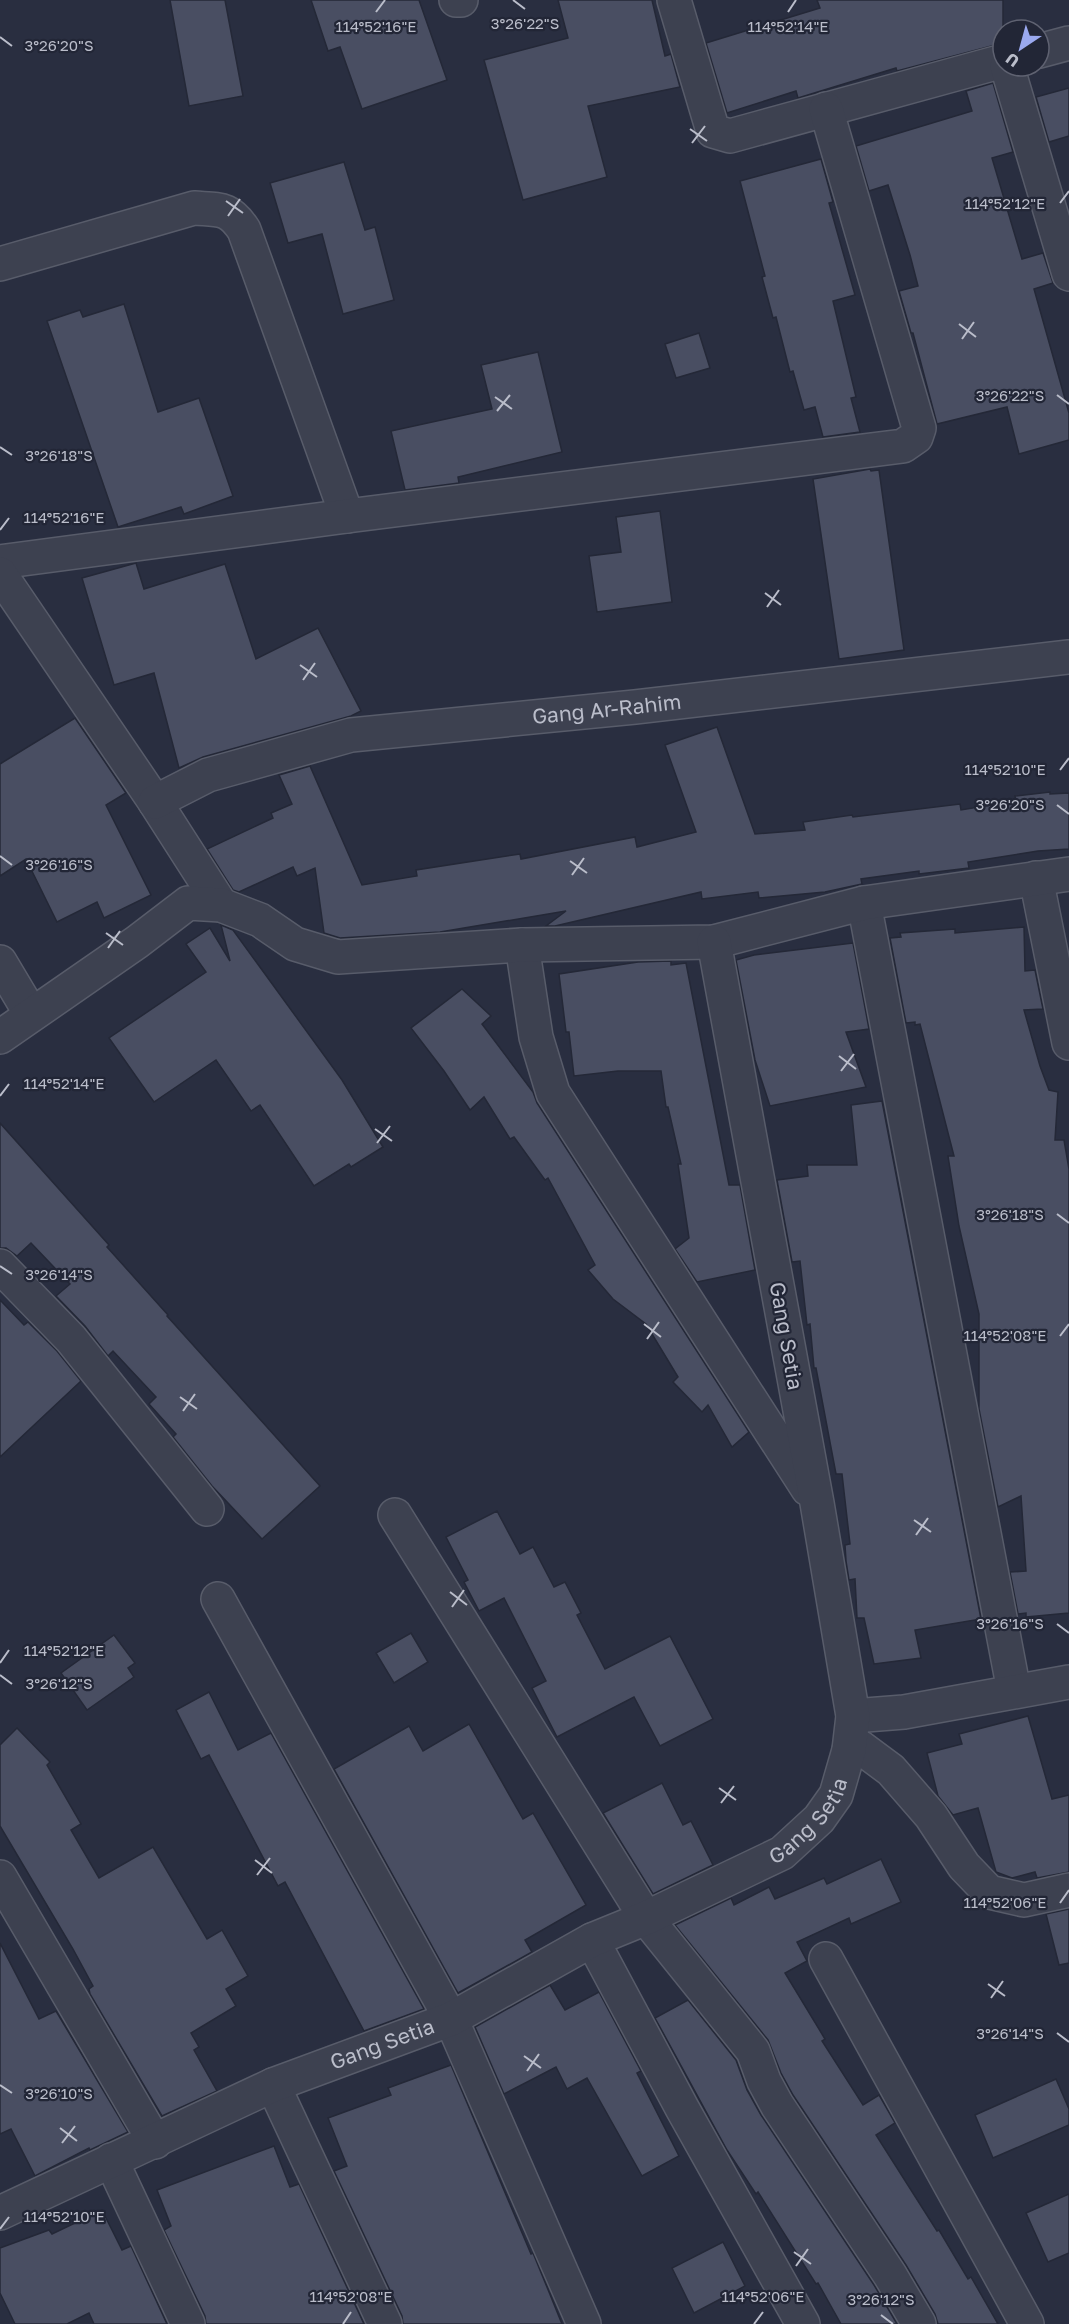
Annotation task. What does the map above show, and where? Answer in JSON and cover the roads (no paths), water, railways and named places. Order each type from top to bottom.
[{"type":"street","points":[[456,0],[461,0]]},
{"type":"street","points":[[674,0],[713,131],[730,136],[991,64]]},
{"type":"street","points":[[1051,48],[1069,43]]},
{"type":"street","points":[[1011,78],[1069,274]]},
{"type":"street","points":[[0,562],[903,446],[916,437],[919,428],[826,109]]},
{"type":"street","points":[[0,264],[194,208],[219,210],[235,216],[244,230],[346,516]]},
{"type":"street","points":[[0,574],[155,802],[221,905]]},
{"type":"street","name":"Gang Ar-Rahim","points":[[155,802],[208,775],[351,735],[635,707],[1069,657]]},
{"type":"street","points":[[0,1037],[137,942],[188,903],[221,905],[260,920],[295,944],[338,957],[522,945],[714,942],[864,903],[1069,874]]},
{"type":"street","points":[[1036,878],[1069,1043]]},
{"type":"street","points":[[864,903],[1014,1690]]},
{"type":"street","name":"Gang Setia","points":[[0,2213],[273,2085],[451,2019],[592,1940],[646,1918],[782,1853],[819,1818],[836,1795],[849,1750],[853,1716],[817,1503],[714,942]]},
{"type":"street","points":[[522,945],[536,1037],[553,1093],[817,1503]]},
{"type":"street","points":[[0,962],[31,1014]]},
{"type":"street","points":[[0,1266],[70,1339],[207,1509]]},
{"type":"street","points":[[395,1515],[646,1918],[753,2051],[764,2081],[777,2105],[890,2275],[919,2324]]},
{"type":"street","points":[[218,1599],[451,2019],[584,2324]]},
{"type":"street","points":[[853,1716],[904,1712],[1014,1690],[1069,1682]]},
{"type":"street","points":[[849,1750],[860,1747],[891,1770],[931,1816],[964,1866],[989,1892],[1024,1900],[1069,1890]]},
{"type":"street","points":[[0,1877],[155,2142]]},
{"type":"street","points":[[592,1940],[682,2108],[803,2324]]},
{"type":"street","points":[[826,1959],[1027,2324]]},
{"type":"street","points":[[273,2085],[385,2324]]},
{"type":"street","points":[[111,2160],[188,2324]]}]
